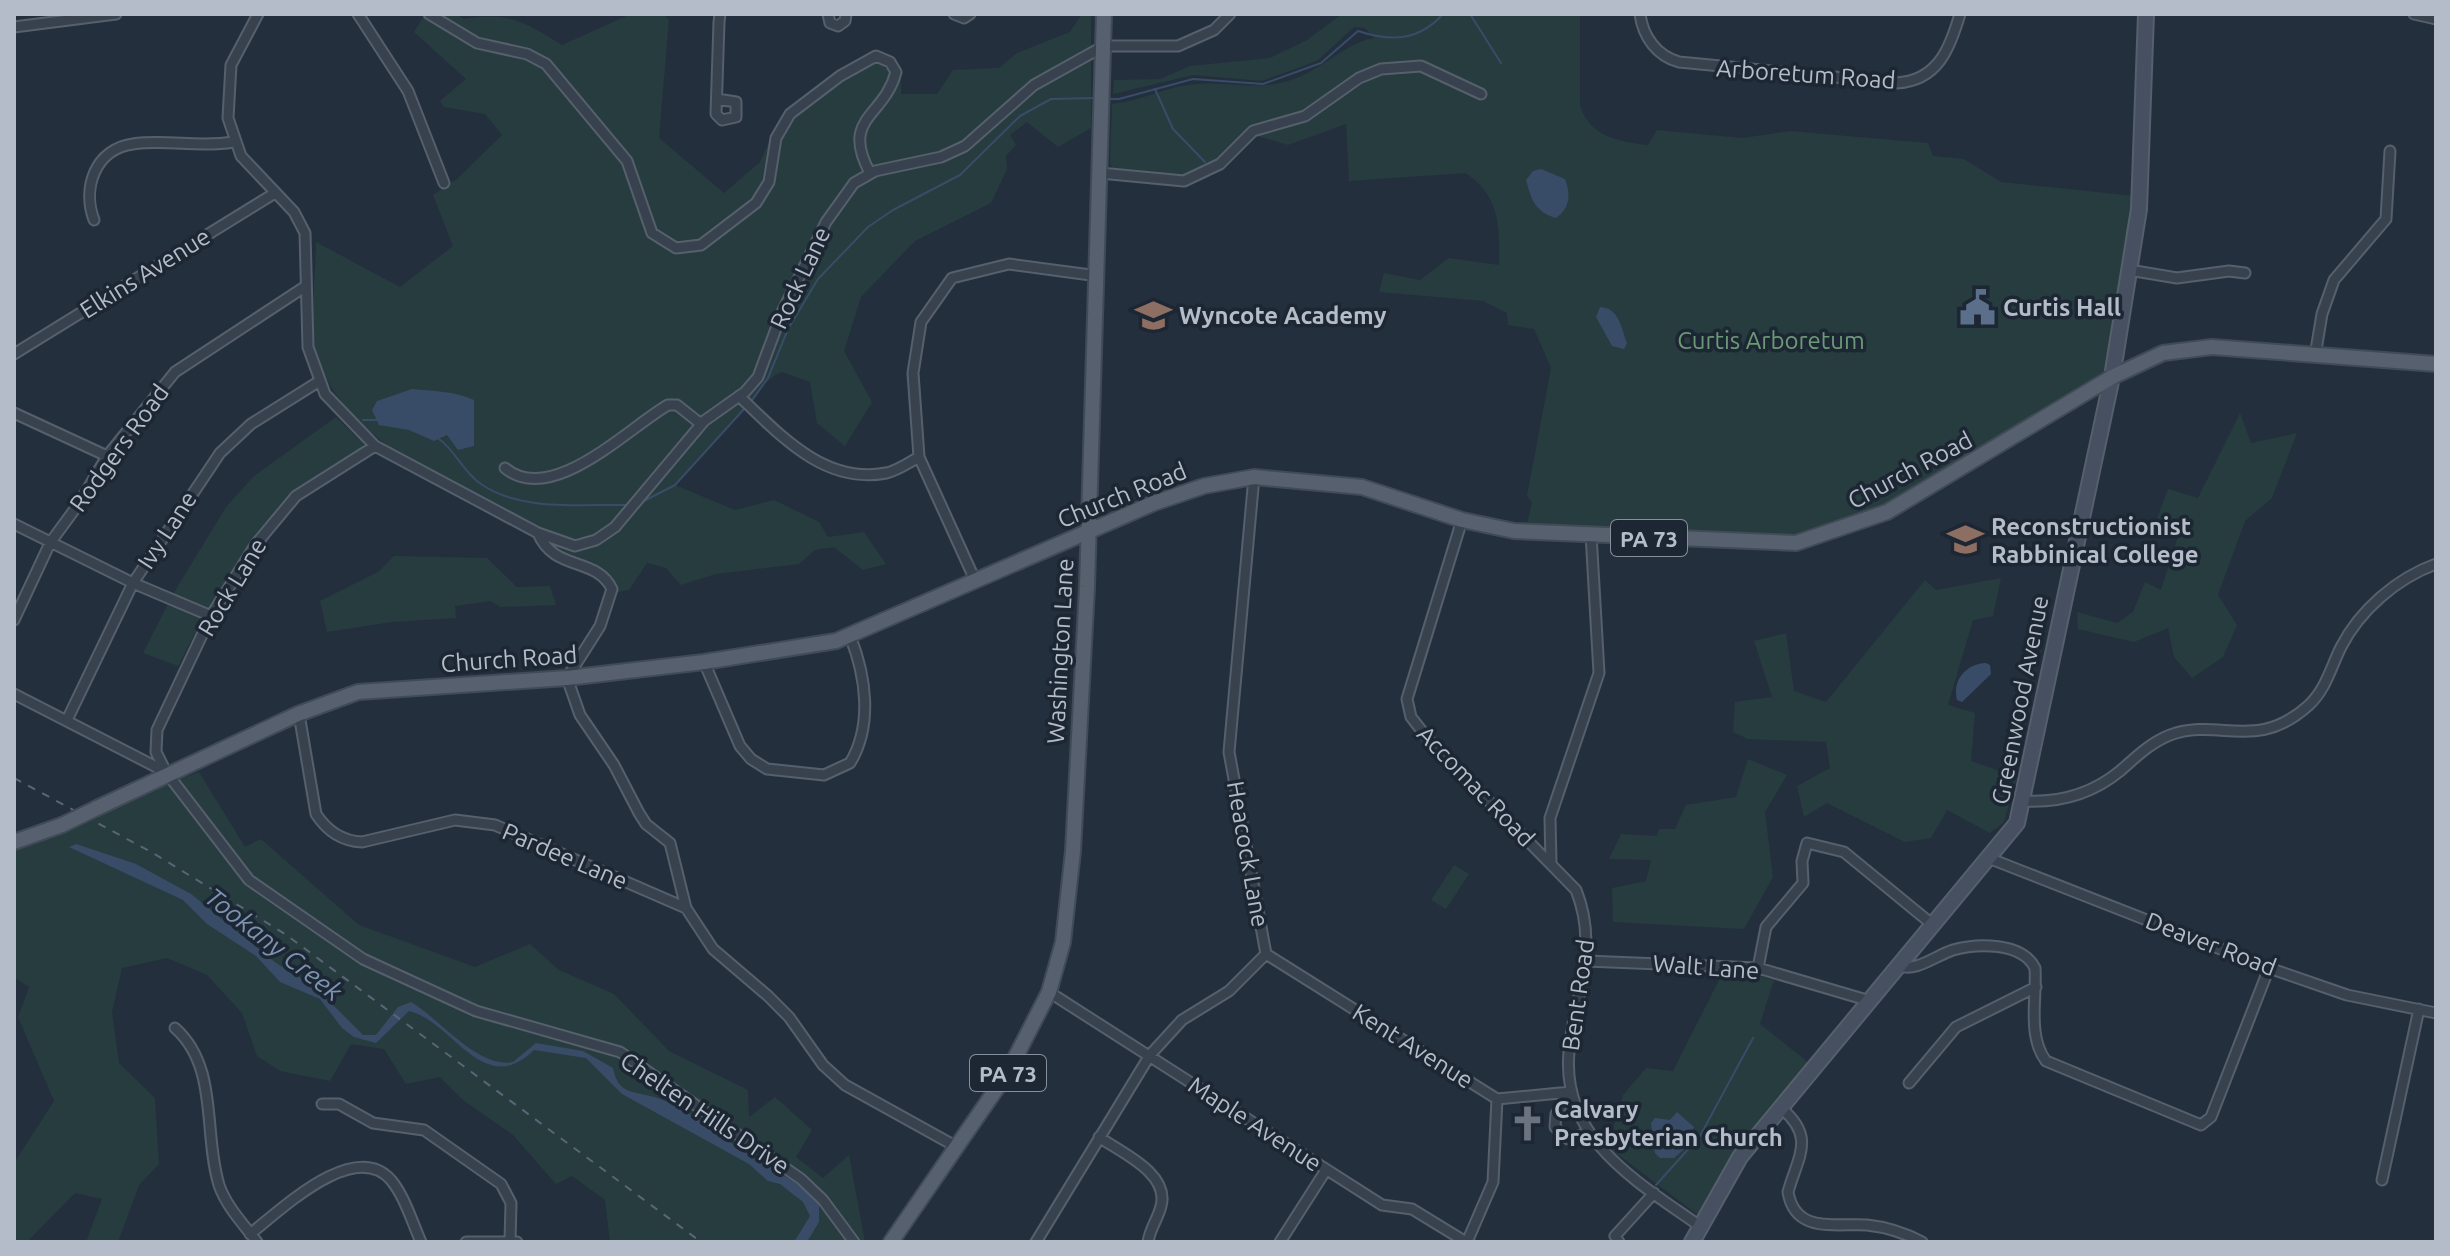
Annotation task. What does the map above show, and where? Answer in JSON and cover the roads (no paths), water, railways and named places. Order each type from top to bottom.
[{"type":"main road","name":"Greenwood Avenue","points":[[1692,1242],[1740,1157],[1991,859],[2017,823],[2112,377],[2139,209],[2146,14]]},
{"type":"main road","name":"Washington Lane","points":[[891,1242],[1008,1072],[1049,992],[1063,942],[1069,902],[1087,533],[1098,276],[1103,17]]},
{"type":"main road","name":"Church Road","points":[[14,842],[62,825],[166,772],[358,692],[567,678],[704,662],[850,636],[1154,503],[1204,486],[1254,477],[1362,487],[1462,520],[1514,531],[1796,543],[1826,536],[1887,512],[2112,377],[2163,353],[2212,347],[2436,364]]},
{"type":"street","points":[[38,14],[38,26]]},
{"type":"street","points":[[14,27],[116,14]]},
{"type":"street","points":[[258,14],[237,48],[229,76],[228,118],[233,142],[241,156],[294,212],[305,233],[308,347],[318,382],[340,412],[375,446],[538,533],[551,554],[596,571],[607,579],[612,589],[600,626],[567,678],[580,715],[614,765],[639,813],[646,824],[670,843],[686,908],[713,949],[789,1017],[823,1065],[845,1085],[955,1146]]},
{"type":"street","points":[[358,14],[408,91],[444,183]]},
{"type":"street","points":[[429,14],[477,43],[527,54],[546,64],[627,161],[647,224],[659,240],[669,246],[684,248],[701,245],[756,203],[769,182],[776,138],[790,114],[840,76],[876,56],[890,62],[896,72],[888,91],[859,131],[859,149],[870,173]]},
{"type":"street","points":[[717,99],[720,14]]},
{"type":"street","points":[[828,14],[830,23],[838,26],[845,21],[846,14]]},
{"type":"street","points":[[954,14],[964,18],[970,14]]},
{"type":"street","points":[[1104,46],[1178,46],[1214,30],[1230,14]]},
{"type":"street","name":"Arboretum Road","points":[[1640,14],[1649,41],[1663,55],[1679,62],[1896,83],[1913,80],[1936,67],[1950,47],[1960,14]]},
{"type":"street","points":[[2414,14],[2436,19]]},
{"type":"street","name":"Rock Lane","points":[[538,533],[568,546],[582,545],[609,532],[701,424],[740,398],[758,377],[783,310],[833,210],[850,187],[870,173],[941,157],[965,146],[1034,85],[1104,46]]},
{"type":"street","points":[[1100,173],[1184,181],[1220,164],[1253,131],[1305,116],[1359,78],[1381,69],[1421,66],[1481,94]]},
{"type":"street","points":[[94,220],[89,203],[91,177],[102,160],[116,149],[135,143],[207,146],[233,142]]},
{"type":"street","points":[[2315,356],[2324,306],[2334,280],[2386,219],[2390,151]]},
{"type":"street","name":"Elkins Avenue","points":[[14,354],[275,193]]},
{"type":"street","points":[[975,580],[919,457],[913,373],[921,322],[952,278],[1009,264],[1098,276]]},
{"type":"street","points":[[2129,270],[2177,278],[2229,271],[2245,273]]},
{"type":"street","name":"Rodgers Road","points":[[14,620],[50,543],[80,502],[107,456],[175,372],[306,286]]},
{"type":"street","name":"Ivy Lane","points":[[67,720],[133,583],[184,502],[230,442],[273,409],[318,382]]},
{"type":"street","points":[[740,398],[806,456],[864,475],[889,473],[919,457]]},
{"type":"street","points":[[505,468],[511,473],[543,479],[595,458],[668,405],[677,405],[701,424]]},
{"type":"street","points":[[14,413],[107,456]]},
{"type":"street","name":"Rock Lane","points":[[166,772],[156,752],[157,730],[211,616],[256,544],[289,503],[375,446]]},
{"type":"street","name":"Heacock Lane","points":[[1036,1242],[1150,1055],[1182,1020],[1229,991],[1266,954],[1229,752],[1254,477]]},
{"type":"street","name":"Accomac Road","points":[[1462,520],[1407,699],[1411,717],[1429,740],[1551,864]]},
{"type":"street","points":[[14,524],[133,583],[211,616]]},
{"type":"street","points":[[1551,864],[1550,818],[1599,673],[1591,534]]},
{"type":"street","points":[[2024,801],[2057,800],[2088,791],[2119,772],[2144,749],[2173,734],[2199,730],[2252,732],[2286,721],[2310,704],[2324,686],[2343,644],[2363,613],[2405,578],[2436,564]]},
{"type":"street","points":[[704,662],[740,746],[751,759],[767,769],[824,775],[850,763],[863,731],[863,677],[850,636]]},
{"type":"street","name":"Chelten Hills Drive","points":[[14,694],[166,772],[249,880],[363,959],[476,1011],[620,1052],[801,1179],[832,1210],[854,1242]]},
{"type":"street","name":"Pardee Lane","points":[[299,714],[316,814],[325,827],[346,840],[362,842],[455,820],[495,825],[686,908]]},
{"type":"street","points":[[1758,968],[1766,927],[1803,883],[1802,861],[1807,843],[1844,852],[1933,925]]},
{"type":"street","name":"Deaver Road","points":[[1991,859],[2269,968],[2347,995],[2436,1013]]},
{"type":"street","name":"Bent Road","points":[[1551,864],[1576,890],[1585,913],[1586,961],[1569,1051],[1570,1092],[1588,1133],[1618,1168],[1701,1227]]},
{"type":"street","points":[[1900,966],[1910,968],[1964,947],[2007,949],[2032,962],[2037,1037],[2040,1052],[2049,1064],[2201,1125],[2211,1117],[2269,968]]},
{"type":"street","name":"Kent Avenue","points":[[1266,954],[1497,1099],[1570,1092]]},
{"type":"street","name":"Walt Lane","points":[[1586,961],[1758,968],[1870,1001]]},
{"type":"street","points":[[1909,1083],[1956,1027],[2036,987]]},
{"type":"street","name":"Maple Avenue","points":[[1049,992],[1382,1205],[1412,1209],[1466,1242]]},
{"type":"street","points":[[2382,1180],[2419,1009]]},
{"type":"street","points":[[175,1028],[190,1043],[203,1073],[220,1187],[254,1238],[323,1179],[349,1168],[362,1168],[381,1173],[393,1183],[421,1242]]},
{"type":"street","points":[[1570,1092],[1556,1114],[1555,1127],[1568,1139],[1588,1133]]},
{"type":"street","points":[[1466,1242],[1493,1182],[1497,1099]]},
{"type":"street","points":[[322,1104],[339,1104],[370,1122],[424,1130],[501,1184],[511,1203],[510,1241]]},
{"type":"street","points":[[1781,1108],[1794,1119],[1802,1135],[1802,1152],[1788,1192],[1800,1216],[1820,1226],[1877,1227],[1922,1242]]},
{"type":"street","points":[[1099,1137],[1143,1166],[1158,1183],[1162,1205],[1151,1226],[1148,1242]]},
{"type":"street","points":[[1280,1242],[1326,1170]]},
{"type":"street","points":[[1619,1242],[1615,1236],[1624,1223],[1654,1193]]},
{"type":"street","points":[[466,1242],[517,1242]]},
{"type":"water","points":[[1541,169],[1565,179],[1567,185],[1567,205],[1556,218],[1539,208],[1528,187],[1526,180],[1533,171]]},
{"type":"water","points":[[1600,307],[1611,311],[1618,319],[1627,343],[1624,349],[1612,346],[1596,317]]},
{"type":"water","points":[[412,389],[451,393],[474,400],[474,446],[458,450],[447,435],[434,441],[409,430],[379,425],[372,410],[377,401]]},
{"type":"water","points":[[1990,665],[1991,674],[1962,702],[1957,700],[1957,686],[1962,674],[1972,666]]},
{"type":"water","points":[[76,844],[136,864],[191,894],[276,963],[315,987],[363,1035],[376,1035],[398,1007],[411,1002],[473,1051],[500,1062],[513,1062],[536,1043],[583,1051],[613,1068],[622,1087],[676,1106],[794,1182],[819,1203],[819,1222],[807,1242],[794,1242],[810,1216],[803,1202],[780,1184],[768,1181],[749,1164],[622,1094],[586,1058],[534,1050],[516,1063],[499,1066],[469,1053],[440,1028],[409,1011],[376,1043],[354,1037],[342,1028],[320,999],[280,982],[256,956],[207,924],[183,900],[69,847]]},
{"type":"water","points":[[1677,1112],[1694,1127],[1684,1149],[1674,1158],[1660,1158],[1655,1153],[1651,1123],[1655,1118],[1670,1120]]},
{"type":"waterway","points":[[1106,99],[1119,99],[1193,79],[1263,84],[1321,63],[1358,31],[1382,37],[1404,37],[1424,30],[1443,14]]},
{"type":"waterway","points":[[1470,14],[1501,63]]},
{"type":"waterway","points":[[1155,89],[1173,129],[1205,162]]},
{"type":"waterway","points":[[750,403],[768,378],[788,329],[818,279],[868,227],[893,210],[960,175],[1020,116],[1051,99],[1096,98]]},
{"type":"waterway","points":[[642,502],[675,485],[745,408]]},
{"type":"waterway","points":[[363,420],[378,420]]},
{"type":"waterway","points":[[439,439],[481,484],[514,499],[552,505],[628,505]]},
{"type":"waterway","points":[[1656,1185],[1700,1136],[1753,1038]]},
{"type":"railway","points":[[14,778],[153,853],[285,934],[701,1242]]},
{"type":"place","name":"Curtis Hall","points":[[1977,307]]},
{"type":"place","name":"Wyncote Academy","points":[[1153,315]]},
{"type":"place","name":"Reconstructionist Rabbinical College","points":[[1965,540]]},
{"type":"place","name":"Calvary Presbyterian Church","points":[[1528,1123]]},
{"type":"park label","name":"Curtis Arboretum","points":[[1771,340]]},
{"type":"water label","name":"Tookany Creek","points":[[274,944]]}]
